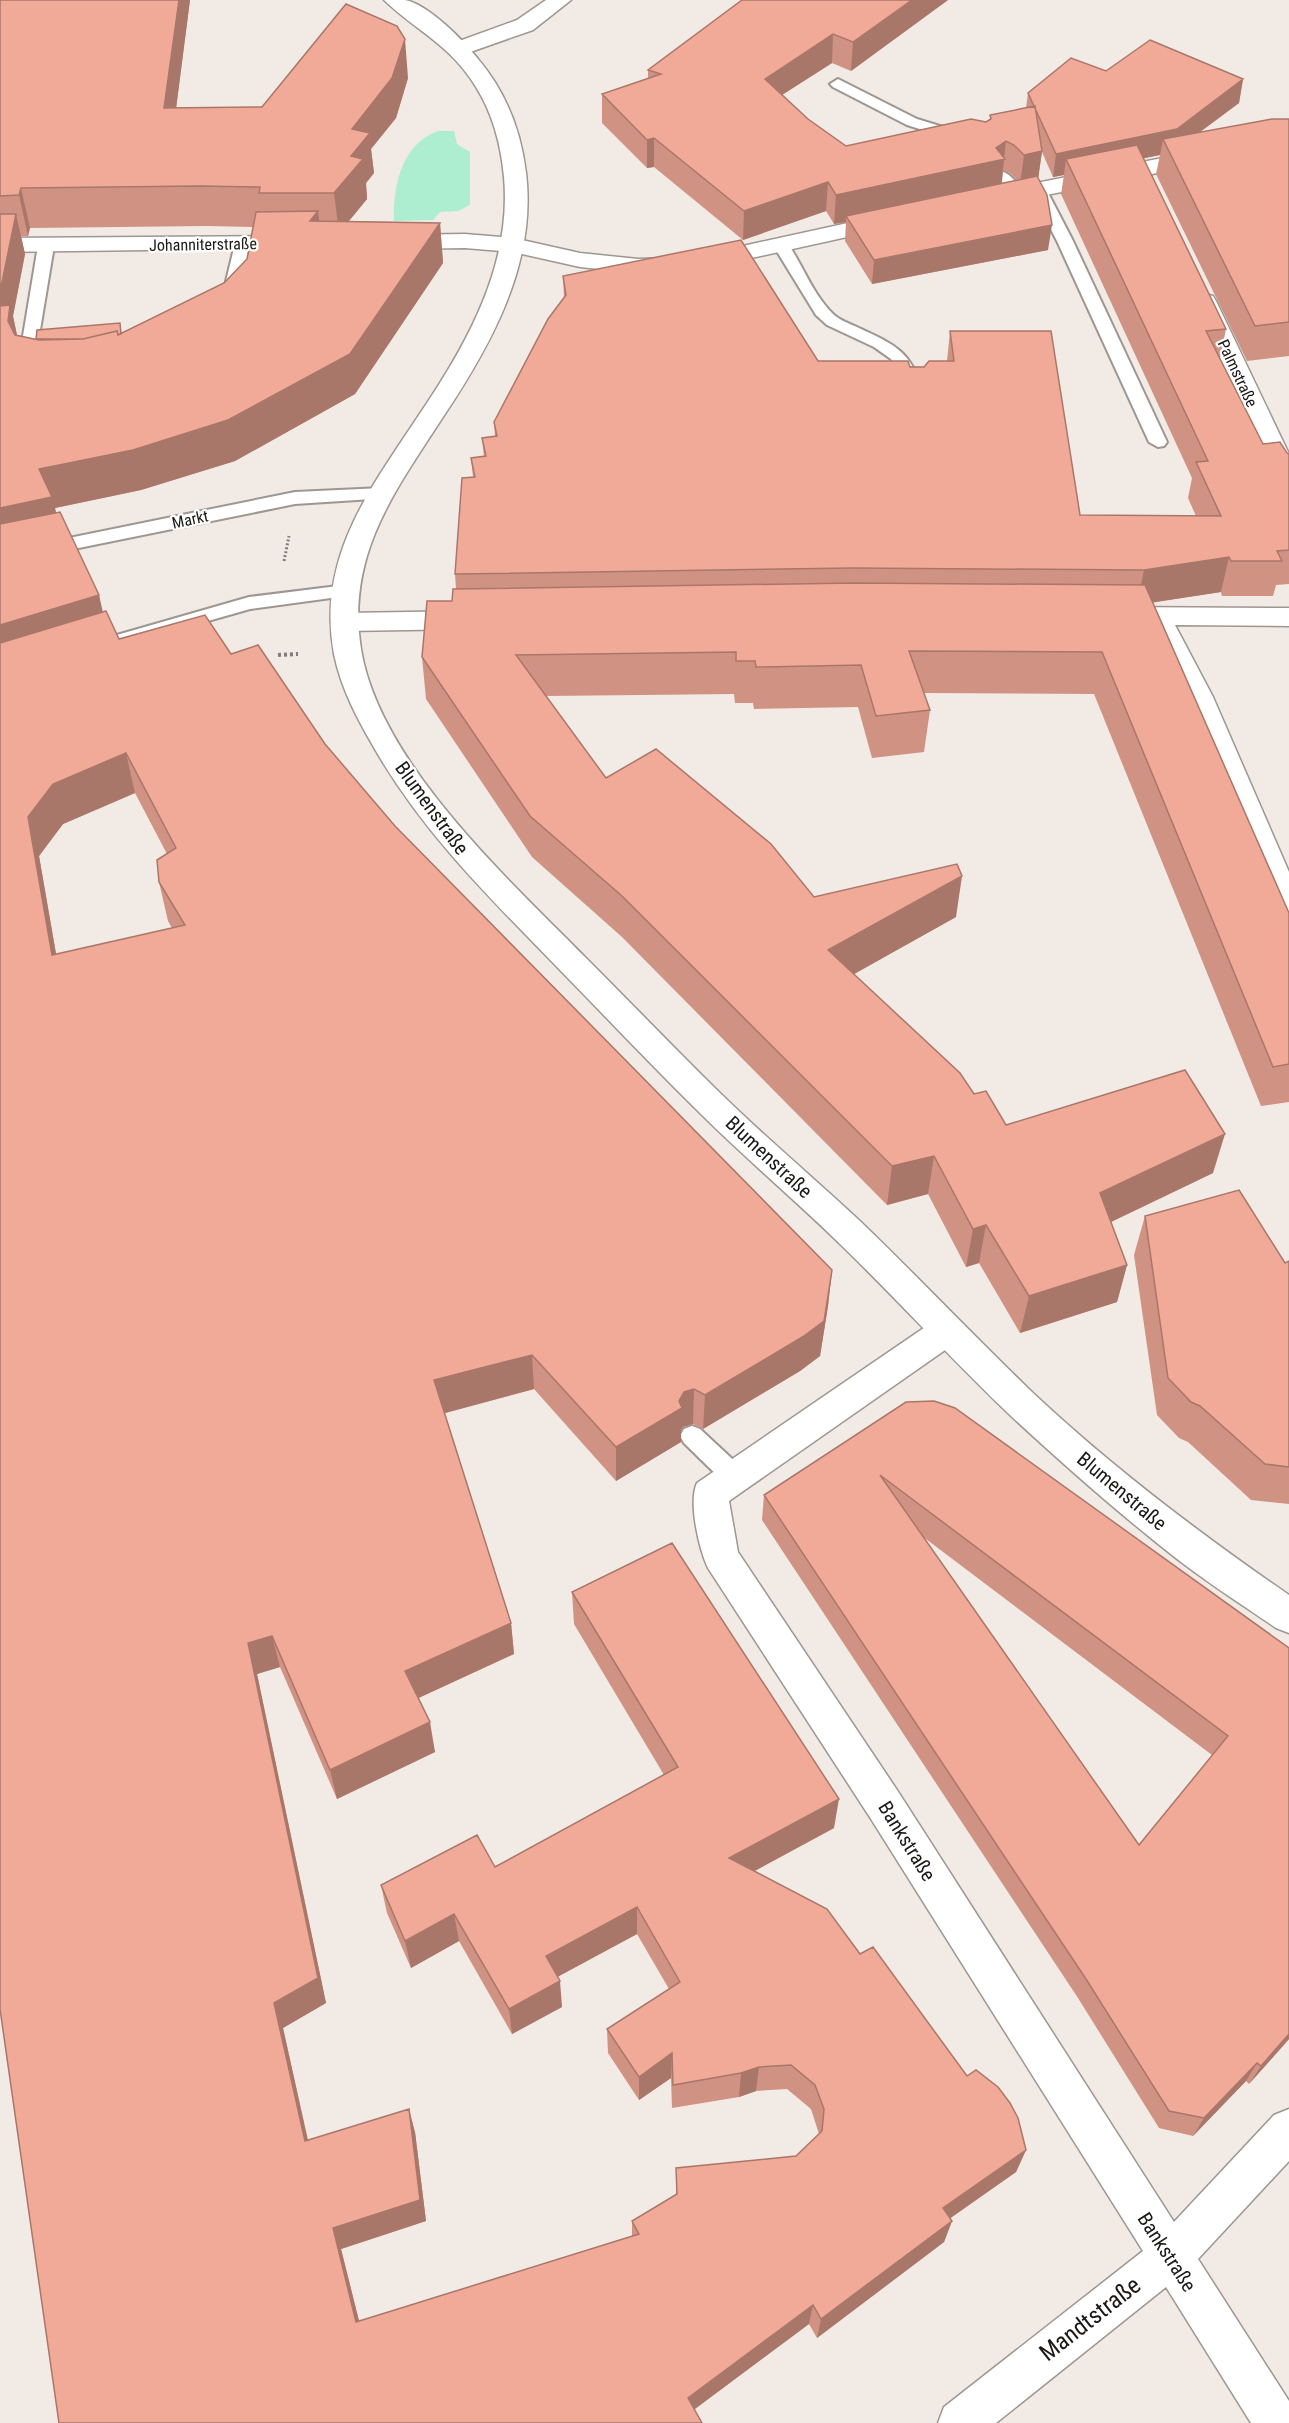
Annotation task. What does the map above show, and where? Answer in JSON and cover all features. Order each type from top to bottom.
[{"type":"street","points":[[395,0],[428,21],[459,49],[479,70],[498,102],[510,137],[515,176],[513,245],[503,280],[466,357],[446,394],[360,532],[346,591],[345,622],[491,620]]},
{"type":"street","points":[[459,49],[525,25],[560,0]]},
{"type":"street","points":[[983,201],[1019,187],[1144,178],[1289,140]]},
{"type":"street","points":[[372,242],[465,241],[513,245],[580,260],[638,266],[674,265],[916,216]]},
{"type":"street","name":"Johanniterstraße","points":[[0,245],[313,243]]},
{"type":"street","name":"Palmstraße","points":[[1192,276],[1289,481]]},
{"type":"street","points":[[1086,616],[1289,616]]},
{"type":"street","points":[[1157,617],[1199,698],[1289,907]]},
{"type":"street","name":"Blumenstraße","points":[[345,622],[352,673],[376,724],[430,810],[463,852],[712,1105],[850,1234],[1023,1405],[1120,1491],[1188,1546],[1289,1616]]},
{"type":"street","points":[[722,1485],[946,1331]]},
{"type":"street","name":"Bankstraße","points":[[722,1485],[721,1557],[885,1806],[1277,2423]]},
{"type":"street","name":"Mandtstraße","points":[[960,2423],[1170,2257],[1289,2130]]},
{"type":"lane","points":[[838,84],[912,122],[969,139],[978,146]]},
{"type":"lane","points":[[1019,187],[1065,240],[1158,442]]},
{"type":"lane","points":[[224,309],[229,302],[243,244]]},
{"type":"lane","points":[[781,245],[813,299],[830,320],[886,345],[900,357],[910,373],[914,396]]},
{"type":"lane","points":[[46,246],[27,360],[32,370],[52,375]]},
{"type":"lane","name":"Markt","points":[[0,558],[295,498],[382,494]]},
{"type":"lane","points":[[73,654],[152,629],[249,603],[346,591]]},
{"type":"lane","points":[[692,1436],[722,1485]]},
{"type":"path","points":[[283,570],[289,535]]},
{"type":"path","points":[[278,655],[298,654]]},
{"type":"green space","points":[[438,131],[454,131],[457,144],[470,152],[470,205],[458,211],[440,212],[433,220],[394,221],[395,194],[402,168],[415,146],[425,137]]},
{"type":"building","points":[[0,0],[179,0],[164,108],[262,107],[346,4],[397,26],[405,39],[392,78],[352,129],[370,133],[351,156],[363,159],[334,193],[259,193],[260,187],[200,186],[21,188],[19,195],[0,196]]},
{"type":"building","points":[[742,0],[912,0],[853,42],[833,34],[765,79],[808,119],[846,146],[971,119],[986,122],[991,119],[990,115],[1035,106],[1042,151],[1024,155],[1006,141],[996,148],[1005,159],[836,195],[828,182],[744,211],[654,138],[647,140],[602,94],[661,74],[648,70]]},
{"type":"building","points":[[1150,40],[1243,79],[1177,129],[1056,154],[1028,93],[1071,58],[1106,71]]},
{"type":"building","points":[[1272,119],[1289,119],[1289,322],[1255,326],[1163,139]]},
{"type":"building","points":[[1137,145],[1226,329],[1206,331],[1263,444],[1280,442],[1289,454],[1289,550],[1277,551],[1282,561],[1231,561],[1229,557],[1144,570],[853,568],[455,574],[462,478],[475,477],[471,458],[486,456],[482,438],[497,436],[494,422],[548,319],[566,295],[563,276],[741,240],[818,361],[908,361],[910,367],[924,367],[929,361],[954,361],[950,331],[1051,331],[1080,515],[1221,516],[1196,462],[1208,461],[1066,159]]},
{"type":"building","points":[[1037,176],[1047,195],[1052,225],[874,260],[846,216]]},
{"type":"building","points":[[318,211],[310,221],[440,223],[350,354],[228,420],[133,450],[39,469],[52,497],[0,508],[0,306],[10,305],[8,321],[15,335],[39,340],[83,339],[117,331],[118,335],[224,283],[247,259],[256,212]]},
{"type":"building","points":[[0,214],[16,214],[0,292]]},
{"type":"building","points":[[120,323],[121,334],[118,335],[117,331],[83,339],[36,339],[37,330]]},
{"type":"building","points":[[60,512],[99,595],[0,625],[0,524]]},
{"type":"building","points":[[854,583],[1145,585],[1289,913],[1289,1064],[1273,1067],[1102,652],[909,651],[930,710],[876,716],[861,665],[756,667],[755,661],[736,661],[736,652],[516,655],[606,778],[656,749],[771,844],[814,897],[957,864],[962,876],[828,950],[960,1073],[974,1094],[986,1091],[1006,1125],[1185,1070],[1225,1134],[1100,1193],[1127,1265],[1029,1296],[986,1225],[973,1229],[934,1156],[892,1166],[622,896],[530,816],[422,657],[427,601],[452,601],[453,589]]},
{"type":"building","points":[[106,611],[119,639],[205,615],[231,654],[258,645],[325,744],[395,826],[832,1270],[824,1321],[804,1336],[705,1395],[694,1389],[684,1392],[679,1401],[682,1408],[616,1447],[532,1355],[434,1380],[511,1623],[405,1671],[430,1722],[330,1770],[272,1636],[248,1643],[318,1978],[274,2003],[305,2141],[409,2109],[420,2200],[333,2228],[356,2322],[639,2234],[632,2221],[677,2194],[676,2168],[796,2156],[822,2131],[824,2109],[815,2085],[791,2065],[759,2067],[741,2073],[673,2085],[672,2053],[639,2077],[607,2029],[680,1982],[637,1907],[546,1956],[560,1981],[509,2009],[454,1914],[405,1941],[381,1885],[477,1835],[495,1867],[678,1767],[572,1592],[672,1543],[839,1799],[729,1858],[827,1909],[860,1954],[873,1947],[967,2076],[976,2070],[998,2087],[1018,2118],[1026,2150],[943,2208],[952,2221],[821,2319],[813,2305],[688,2398],[702,2423],[59,2423],[0,2009],[0,643]],"holes":[[[126,753],[176,848],[157,860],[159,882],[185,925],[52,955],[28,817],[53,784]]]},
{"type":"building","points":[[1239,1190],[1285,1263],[1289,1261],[1289,1467],[1265,1464],[1200,1406],[1191,1402],[1168,1378],[1145,1216]]},
{"type":"building","points":[[934,1401],[955,1408],[1289,1648],[1289,2034],[1261,2066],[1257,2063],[1204,2118],[1169,2111],[1086,1979],[764,1495],[906,1402]],"holes":[[[880,1475],[1228,1736],[1139,1845]]]}]
